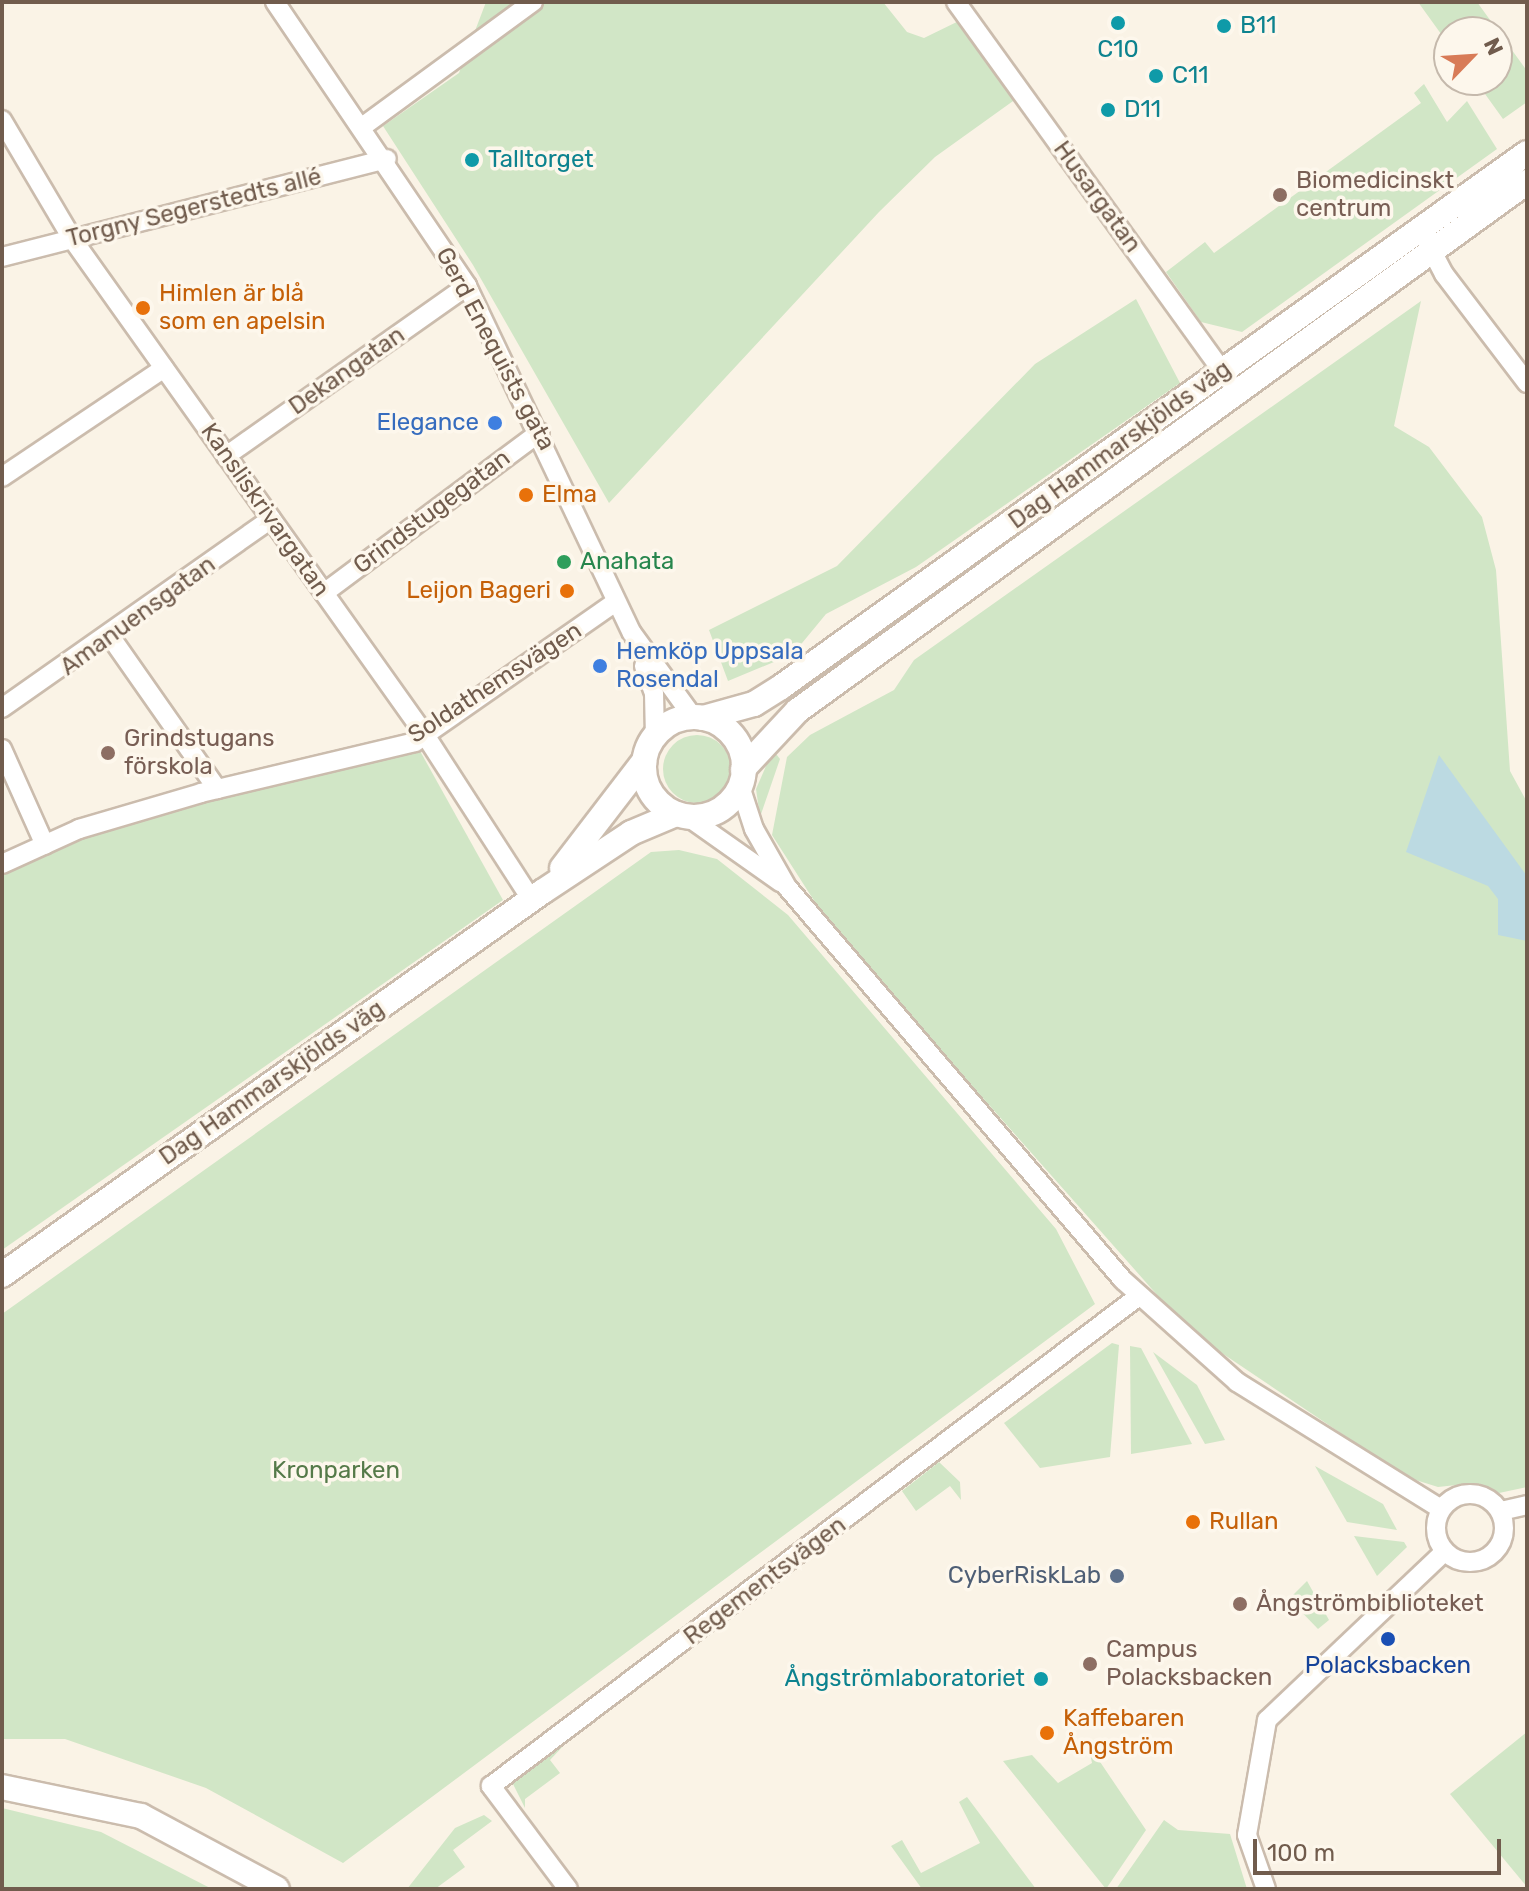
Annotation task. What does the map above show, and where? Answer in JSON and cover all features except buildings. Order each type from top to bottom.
[{"type":"main road","name":"Dag Hammarskjölds väg","points":[[742,777],[797,711],[1239,392],[1527,153]]},
{"type":"main road","name":"Dag Hammarskjölds väg","points":[[698,718],[754,704],[781,687],[1223,372],[1425,240],[1527,182]]},
{"type":"main road","points":[[698,718],[733,737],[742,777],[721,809],[682,816],[653,796],[644,761],[655,736],[698,718]]},
{"type":"main road","name":"Dag Hammarskjölds väg","points":[[537,895],[644,761]]},
{"type":"main road","name":"Dag Hammarskjölds väg","points":[[2,1275],[537,895],[631,833],[682,816]]},
{"type":"main road","points":[[2,1787],[141,1816],[277,1889]]},
{"type":"street","name":"Gerd Enequists gata","points":[[275,2],[387,159],[467,286],[540,432],[632,633],[654,693],[655,736]]},
{"type":"street","points":[[362,127],[533,2]]},
{"type":"street","name":"Husargatan","points":[[956,2],[1239,392]]},
{"type":"street","name":"Kansliskrivargatan","points":[[2,120],[73,240],[425,735],[500,851],[537,895]]},
{"type":"street","name":"Torgny Segerstedts allé","points":[[2,257],[387,159]]},
{"type":"street","points":[[1425,240],[1527,383]]},
{"type":"street","name":"Dekangatan","points":[[226,456],[467,286]]},
{"type":"street","points":[[2,477],[164,368]]},
{"type":"street","name":"Grindstugegatan","points":[[324,593],[540,432]]},
{"type":"street","name":"Amanuensgatan","points":[[2,708],[110,636],[271,519]]},
{"type":"street","name":"Soldathemsvägen","points":[[2,864],[45,845],[217,789],[425,735],[511,685],[616,602]]},
{"type":"street","name":"Gerd Enequists gata","points":[[632,633],[698,718]]},
{"type":"street","points":[[110,636],[217,789]]},
{"type":"street","points":[[2,749],[45,845]]},
{"type":"street","points":[[742,777],[787,887]]},
{"type":"street","points":[[682,816],[787,887],[1139,1296],[1237,1382],[1441,1509]]},
{"type":"street","name":"Regementsvägen","points":[[568,1889],[491,1786],[1139,1296]]},
{"type":"street","points":[[1441,1509],[1473,1493],[1501,1511],[1527,1505]]},
{"type":"street","points":[[1441,1509],[1436,1530],[1445,1551],[1467,1562],[1490,1556],[1503,1539],[1501,1511]]},
{"type":"street","points":[[1266,1889],[1247,1835],[1267,1720],[1445,1551]]},
{"type":"green space","points":[[486,2],[883,2],[907,32],[924,38],[967,17],[1023,94],[935,157],[879,212],[609,503],[473,265],[383,126],[459,73]]},
{"type":"green space","points":[[1418,2],[1477,2],[1487,16],[1433,16],[1433,23]]},
{"type":"green space","points":[[1513,52],[1527,71],[1527,102],[1503,119],[1486,96],[1513,96]]},
{"type":"green space","points":[[1424,84],[1447,122],[1467,101],[1497,149],[1242,332],[1201,322],[1166,272],[1205,242],[1214,253],[1421,103],[1414,93]]},
{"type":"green space","points":[[1136,299],[1180,383],[916,567],[826,614],[793,654],[728,681],[709,630],[837,566],[1035,364]]},
{"type":"green space","points":[[1421,301],[1394,426],[1429,447],[1482,517],[1496,570],[1510,771],[1527,802],[1527,1487],[1499,1493],[1475,1483],[1438,1487],[1406,1477],[1189,1331],[829,924],[772,835],[787,757],[810,735],[894,690],[914,660]]},
{"type":"green space","points":[[697,735],[721,745],[731,769],[721,793],[697,803],[673,793],[663,769],[673,745]]},
{"type":"green space","points":[[415,742],[503,900],[2,1250],[2,864],[80,834]]},
{"type":"green space","points":[[773,750],[780,759],[760,817],[756,789]]},
{"type":"green space","name":"Kronparken","points":[[679,850],[717,859],[788,915],[1056,1229],[1095,1304],[343,1863],[206,1788],[65,1739],[2,1739],[2,1314],[651,852]]},
{"type":"green space","points":[[1112,1343],[1119,1345],[1110,1457],[1040,1468],[1004,1423]]},
{"type":"green space","points":[[1130,1346],[1141,1348],[1192,1444],[1131,1454]]},
{"type":"green space","points":[[1153,1352],[1197,1385],[1225,1440],[1205,1444]]},
{"type":"green space","points":[[939,1462],[960,1482],[961,1500],[950,1486],[916,1511],[902,1491]]},
{"type":"green space","points":[[1315,1466],[1383,1504],[1397,1530],[1347,1522]]},
{"type":"green space","points":[[1354,1536],[1404,1542],[1407,1547],[1377,1576]]},
{"type":"green space","points":[[1307,1581],[1329,1620],[1318,1629],[1289,1599]]},
{"type":"green space","points":[[1527,1732],[1527,1887],[1450,1794]]},
{"type":"green space","points":[[567,1742],[550,1760],[560,1773],[525,1799],[525,1808],[512,1782]]},
{"type":"green space","points":[[1088,1744],[1146,1830],[1106,1889],[1003,1761],[1032,1755],[1058,1783],[1092,1763]]},
{"type":"green space","points":[[967,1797],[1036,1889],[922,1889],[891,1846],[902,1840],[921,1873],[980,1843],[959,1802]]},
{"type":"green space","points":[[2,1808],[101,1832],[212,1889],[2,1889]]},
{"type":"green space","points":[[484,1815],[492,1821],[453,1850],[465,1867],[435,1889],[407,1889],[455,1828]]},
{"type":"green space","points":[[1164,1820],[1178,1830],[1230,1834],[1247,1889],[1116,1889]]},
{"type":"water","points":[[1439,755],[1527,876],[1527,941],[1498,935],[1498,899],[1488,886],[1406,852]]},
{"type":"place","name":"C10","points":[[1118,23]]},
{"type":"place","name":"B11","points":[[1224,26]]},
{"type":"place","name":"C11","points":[[1156,76]]},
{"type":"place","name":"D11","points":[[1108,110]]},
{"type":"place","name":"Talltorget","points":[[472,160]]},
{"type":"place","name":"Biomedicinskt centrum","points":[[1280,195]]},
{"type":"place","name":"Himlen är blå som en apelsin","points":[[143,308]]},
{"type":"place","name":"Elegance","points":[[495,423]]},
{"type":"place","name":"Elma","points":[[526,495]]},
{"type":"place","name":"Anahata","points":[[564,562]]},
{"type":"place","name":"Leijon Bageri","points":[[567,591]]},
{"type":"place","name":"Hemköp Uppsala Rosendal","points":[[600,666]]},
{"type":"place","name":"Grindstugans förskola","points":[[108,753]]},
{"type":"place","name":"Rullan","points":[[1193,1522]]},
{"type":"place","name":"CyberRiskLab","points":[[1117,1576]]},
{"type":"place","name":"Ångströmbiblioteket","points":[[1240,1604]]},
{"type":"place","name":"Polacksbacken","points":[[1388,1639]]},
{"type":"place","name":"Campus Polacksbacken","points":[[1090,1664]]},
{"type":"place","name":"Ångströmlaboratoriet","points":[[1041,1679]]},
{"type":"place","name":"Kaffebaren Ångström","points":[[1047,1733]]}]
